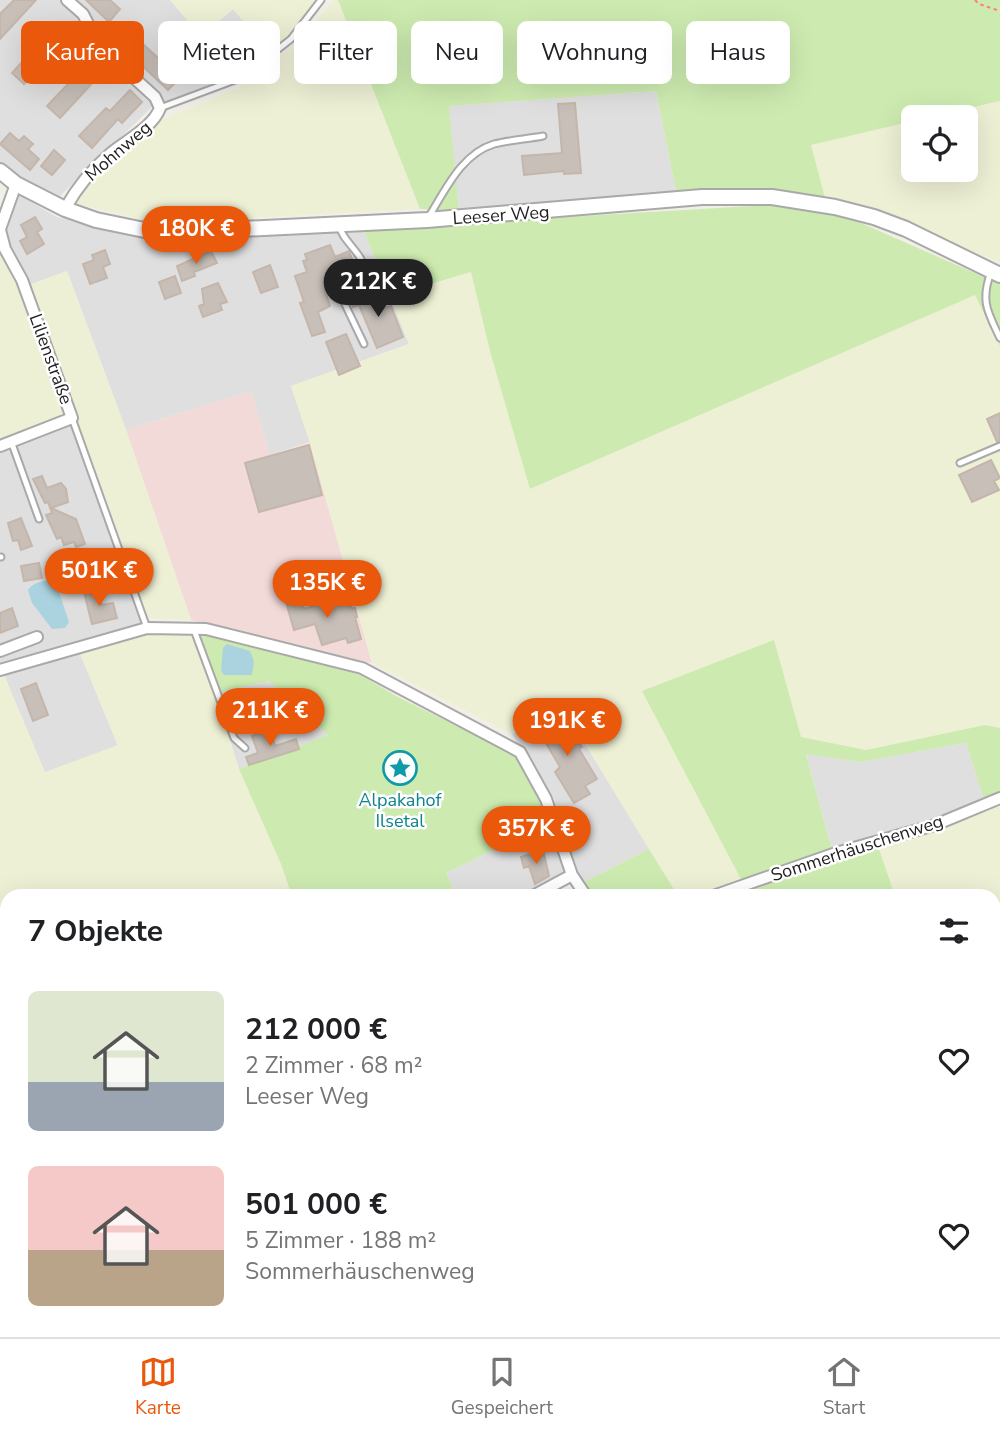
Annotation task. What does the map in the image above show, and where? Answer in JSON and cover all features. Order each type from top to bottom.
[{"type":"street","name":"Mohnweg","points":[[65,209],[77,186],[109,155],[156,117],[160,108],[155,97],[100,47],[83,14],[67,0]]},
{"type":"street","name":"Leeser Weg","points":[[0,171],[16,184],[65,209],[96,220],[159,233],[427,220],[702,197],[772,197],[835,206],[874,217],[906,229],[996,273]]},
{"type":"street","name":"Lilienstraße","points":[[5,443],[72,418],[22,280],[5,249],[0,229],[16,184]]},
{"type":"street","points":[[0,670],[147,628],[220,632],[362,668],[520,752],[546,799],[572,875],[581,889]]},
{"type":"street","points":[[0,651],[37,637]]},
{"type":"street","name":"Sommerhäuschenweg","points":[[733,889],[836,853],[935,825],[1000,798]]},
{"type":"street","points":[[546,889],[572,875]]},
{"type":"lane","points":[[160,108],[243,77],[291,39],[321,0]]},
{"type":"lane","points":[[427,220],[459,169],[475,155],[491,145],[543,136]]},
{"type":"lane","points":[[338,225],[343,238],[355,250],[364,267],[362,281],[346,289],[342,298],[364,344]]},
{"type":"lane","points":[[996,273],[985,287],[985,307],[1000,338]]},
{"type":"lane","points":[[72,418],[147,628]]},
{"type":"lane","points":[[5,443],[39,519]]},
{"type":"lane","points":[[960,463],[1000,446]]},
{"type":"lane","points":[[193,629],[234,738],[245,748]]},
{"type":"path","points":[[975,0],[1000,11]]},
{"type":"shaded area","points":[[0,0],[170,0],[188,21],[158,21],[158,84],[219,84],[152,107],[60,196],[18,176],[0,162]]},
{"type":"shaded area","points":[[233,9],[243,21],[219,21]]},
{"type":"shaded area","points":[[656,91],[676,191],[459,211],[448,106]]},
{"type":"shaded area","points":[[17,194],[57,217],[160,239],[363,229],[409,344],[291,386],[310,442],[270,455],[251,391],[126,430],[67,271],[29,285],[27,276],[10,250],[5,230]]},
{"type":"shaded area","points":[[251,391],[270,455],[310,443],[372,663],[191,620],[126,430]]},
{"type":"shaded area","points":[[71,424],[143,626],[0,665],[0,445]]},
{"type":"shaded area","points":[[79,651],[118,746],[45,773],[4,675]]},
{"type":"shaded area","points":[[269,681],[328,735],[239,769],[215,693]]},
{"type":"shaded area","points":[[565,711],[649,849],[582,883],[553,796],[512,734]]},
{"type":"shaded area","points":[[966,743],[984,800],[934,820],[832,850],[806,753],[860,762]]},
{"type":"shaded area","points":[[549,823],[567,875],[538,889],[453,889],[446,873]]},
{"type":"green space","points":[[170,0],[323,0],[302,21],[294,21],[294,30],[280,44],[280,21],[243,21],[233,9],[219,21],[188,21]]},
{"type":"green space","points":[[334,0],[338,0],[346,21],[316,21]]},
{"type":"green space","points":[[338,0],[1000,0],[1000,101],[978,106],[901,105],[901,124],[811,145],[825,198],[772,190],[676,191],[656,91],[449,106],[459,211],[420,209],[371,84],[397,84],[397,21],[346,21]]},
{"type":"green space","points":[[294,45],[294,84],[371,84],[420,209],[157,223],[74,203],[85,187],[109,163],[163,119],[245,84],[280,84],[280,56]]},
{"type":"green space","points":[[1000,101],[1000,263],[855,203],[825,198],[810,145],[901,124],[901,182],[978,182],[978,106]]},
{"type":"green space","points":[[768,205],[845,216],[1000,284],[1000,346],[975,295],[530,489],[491,355],[471,272],[390,296],[363,229]]},
{"type":"green space","points":[[0,254],[20,287],[63,414],[0,440]]},
{"type":"green space","points":[[67,271],[126,430],[191,620],[149,618],[29,285]]},
{"type":"green space","points":[[471,272],[491,355],[531,489],[976,294],[1000,346],[1000,728],[985,725],[866,750],[801,737],[643,691],[743,883],[724,889],[674,889],[565,711],[512,734],[372,663],[310,443],[291,386],[409,344],[390,296]]},
{"type":"green space","points":[[146,633],[185,633],[193,639],[215,693],[239,769],[290,889],[0,889],[0,676],[4,675],[45,772],[118,745],[79,651]]},
{"type":"green space","points":[[209,633],[360,675],[398,697],[515,755],[531,779],[549,823],[446,873],[453,889],[290,889],[239,769],[328,735],[269,681],[215,693],[193,639]]},
{"type":"green space","points":[[774,640],[801,737],[866,750],[985,725],[1000,728],[1000,793],[984,800],[966,743],[860,762],[806,754],[832,850],[743,883],[642,691]]},
{"type":"green space","points":[[1000,800],[1000,889],[893,889],[878,846]]},
{"type":"green space","points":[[878,846],[893,889],[742,889]]},
{"type":"green space","points":[[649,849],[674,889],[587,889],[582,883]]},
{"type":"water","points":[[55,580],[69,622],[65,628],[52,629],[32,603],[28,590],[36,583]]},
{"type":"water","points":[[227,644],[250,651],[254,661],[252,675],[224,675],[221,671],[223,648]]},
{"type":"building","points":[[14,0],[36,0],[0,39],[0,14]]},
{"type":"building","points":[[86,0],[110,0],[120,9],[108,21]]},
{"type":"building","points":[[144,45],[158,58],[158,81],[144,67]]},
{"type":"building","points":[[21,63],[21,81],[12,73]]},
{"type":"building","points":[[68,84],[91,84],[60,118],[47,106]]},
{"type":"building","points":[[162,84],[174,84],[168,90]]},
{"type":"building","points":[[130,90],[142,102],[122,123],[118,119],[92,148],[79,136],[106,108],[110,111]]},
{"type":"building","points":[[575,103],[581,173],[564,174],[564,171],[524,175],[522,156],[562,153],[558,104]]},
{"type":"building","points":[[10,133],[19,141],[24,136],[33,144],[28,149],[39,159],[30,170],[0,144]]},
{"type":"building","points":[[54,150],[65,160],[52,175],[41,166]]},
{"type":"building","points":[[35,217],[42,229],[37,232],[44,244],[27,254],[20,241],[27,237],[21,225]]},
{"type":"building","points":[[330,245],[335,257],[349,251],[358,275],[324,288],[330,306],[318,312],[325,332],[312,336],[300,303],[304,302],[295,276],[307,272],[303,261],[307,260],[305,254]]},
{"type":"building","points":[[105,250],[110,264],[103,267],[107,278],[90,284],[83,264],[94,260],[92,255]]},
{"type":"building","points":[[211,251],[217,263],[194,272],[195,276],[182,281],[177,266]]},
{"type":"building","points":[[270,265],[278,287],[261,293],[253,272]]},
{"type":"building","points":[[175,276],[181,293],[165,299],[159,282]]},
{"type":"building","points":[[218,283],[227,302],[220,304],[222,310],[203,317],[199,306],[204,304],[202,289]]},
{"type":"building","points":[[371,289],[380,310],[391,306],[403,337],[377,348],[359,305],[353,307],[349,298]]},
{"type":"building","points":[[346,334],[360,366],[339,375],[326,342]]},
{"type":"building","points":[[1000,413],[1000,441],[997,442],[987,419]]},
{"type":"building","points":[[309,445],[322,495],[259,512],[245,463]]},
{"type":"building","points":[[991,460],[1000,478],[994,481],[999,490],[972,502],[959,475]]},
{"type":"building","points":[[42,476],[47,488],[61,483],[66,489],[68,502],[51,508],[76,519],[85,544],[76,547],[74,542],[64,545],[61,537],[57,539],[46,515],[52,513],[48,502],[45,503],[33,479]]},
{"type":"building","points":[[21,518],[32,546],[21,550],[18,540],[13,541],[8,523]]},
{"type":"building","points":[[39,563],[42,578],[24,581],[21,566]]},
{"type":"building","points":[[98,588],[102,605],[113,603],[117,618],[92,624],[84,592]]},
{"type":"building","points":[[348,596],[352,609],[355,608],[361,639],[348,643],[346,638],[322,645],[315,624],[294,630],[286,602],[301,598],[304,609]]},
{"type":"building","points":[[12,608],[18,626],[0,633],[0,613]]},
{"type":"building","points":[[36,683],[48,715],[33,721],[21,689]]},
{"type":"building","points":[[558,714],[573,740],[576,738],[582,747],[579,749],[597,779],[585,786],[590,794],[574,803],[555,772],[560,767],[543,738],[541,739],[535,730]]},
{"type":"building","points":[[270,729],[275,746],[296,739],[299,749],[249,765],[246,757],[258,753],[252,736]]},
{"type":"building","points":[[543,850],[549,876],[535,884],[529,866],[524,868],[521,857]]},
{"type":"place","name":"Alpakahof Ilsetal","points":[[400,768]]}]
